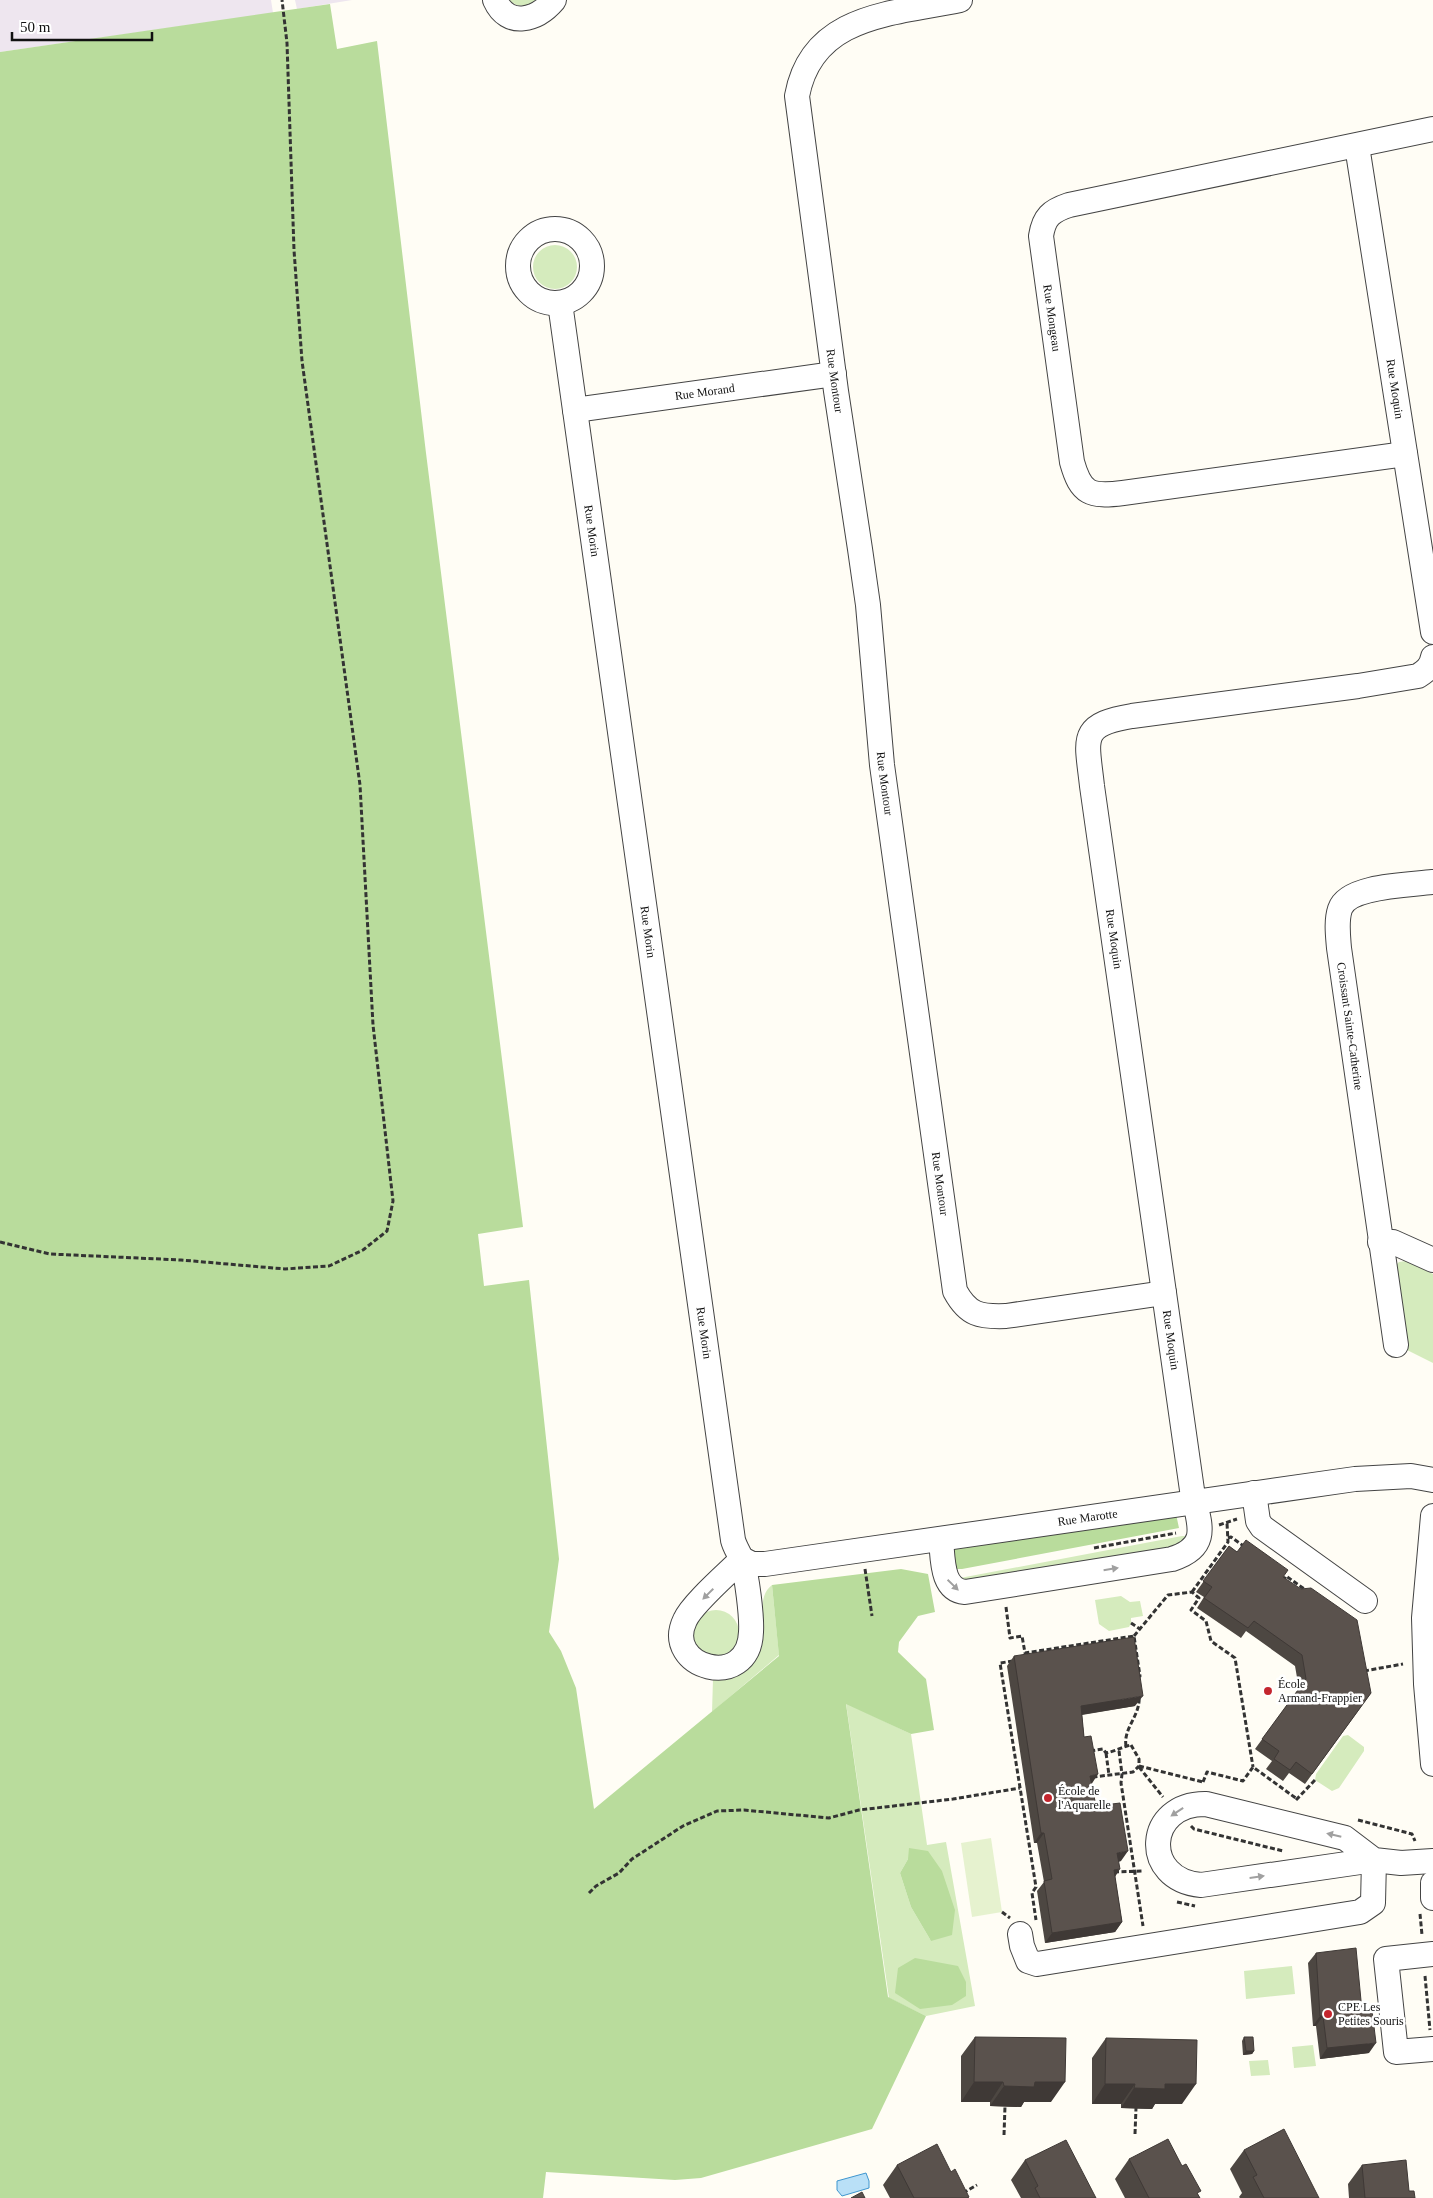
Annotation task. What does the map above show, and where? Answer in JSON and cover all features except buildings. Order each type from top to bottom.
[{"type":"street","points":[[495,0],[498,8],[506,15],[525,19],[546,10],[554,0]]},
{"type":"street","name":"Rue Montour","points":[[960,0],[858,22],[834,35],[811,56],[800,81],[797,96],[797,108],[866,596],[882,765],[955,1291],[962,1304],[972,1312],[987,1317],[1006,1316],[1164,1292]]},
{"type":"street","name":"Rue Mongeau","points":[[1405,454],[1108,495],[1096,494],[1080,485],[1072,462],[1041,236],[1043,224],[1058,208],[1433,129]]},
{"type":"street","name":"Rue Moquin","points":[[1357,146],[1433,632]]},
{"type":"street","name":"Rue Morin","points":[[560,303],[733,1540],[742,1560]]},
{"type":"street","name":"Rue Morand","points":[[575,410],[834,374]]},
{"type":"street","name":"Rue Moquin","points":[[941,1540],[948,1582],[955,1589],[965,1592],[1179,1557],[1190,1550],[1200,1536],[1201,1522],[1195,1502],[1092,786],[1088,742],[1091,733],[1097,726],[1106,721],[1132,716],[1418,676],[1431,664],[1433,657]]},
{"type":"street","name":"Croissant Sainte-Catherine","points":[[1396,1345],[1339,948],[1338,923],[1340,909],[1345,901],[1359,892],[1433,882]]},
{"type":"street","points":[[1380,1242],[1393,1242],[1433,1260]]},
{"type":"street","name":"Rue Marotte","points":[[742,1560],[752,1564],[765,1564],[1369,1477],[1411,1476],[1433,1480]]},
{"type":"street","points":[[1254,1493],[1258,1522],[1262,1527],[1365,1601]]},
{"type":"street","points":[[1433,1516],[1424,1618],[1426,1684],[1433,1764]]},
{"type":"street","points":[[1374,1860],[1345,1838],[1206,1804],[1195,1804],[1178,1809],[1166,1821],[1158,1838],[1158,1849],[1166,1869],[1176,1878],[1188,1884],[1201,1885],[1374,1860],[1401,1863],[1433,1861]]},
{"type":"street","points":[[1020,1934],[1028,1961],[1036,1964],[1360,1912],[1373,1903],[1374,1860]]},
{"type":"street","points":[[1433,1883],[1433,1898]]},
{"type":"street","points":[[1429,1963],[1386,1959],[1396,2052],[1432,2040]]},
{"type":"path","points":[[0,1242],[50,1254],[181,1260],[285,1270],[329,1266],[363,1250],[387,1231],[393,1201],[373,1025],[360,785],[302,361],[294,250],[287,43],[282,0]]},
{"type":"path","points":[[1216,1526],[1242,1517]]},
{"type":"path","points":[[1228,1538],[1231,1537],[1247,1548]]},
{"type":"path","points":[[865,1568],[872,1616]]},
{"type":"path","points":[[1278,1571],[1309,1593]]},
{"type":"path","points":[[1282,1582],[1286,1576]]},
{"type":"path","points":[[1025,1653],[1134,1636],[1168,1595],[1192,1592],[1199,1598],[1191,1610],[1206,1622],[1211,1641],[1235,1658],[1254,1767],[1297,1799]]},
{"type":"path","points":[[1005,1601],[1010,1638],[1022,1636],[1026,1659]]},
{"type":"path","points":[[1131,1623],[1140,1629]]},
{"type":"path","points":[[1134,1636],[1140,1676],[1139,1682]]},
{"type":"path","points":[[1017,1660],[1000,1663],[1036,1887],[1032,1893],[1036,1922],[1019,1924],[1020,1934]]},
{"type":"path","points":[[1358,1670],[1403,1664]]},
{"type":"path","points":[[1131,1677],[1140,1676]]},
{"type":"path","points":[[1126,1746],[1125,1738],[1140,1705],[1138,1688]]},
{"type":"path","points":[[1106,1753],[1118,1751],[1131,1745],[1139,1759],[1138,1766],[1133,1772],[1094,1777],[1090,1751],[1103,1749],[1106,1753],[1109,1775]]},
{"type":"path","points":[[1118,1751],[1122,1774],[1121,1783],[1142,1920]]},
{"type":"path","points":[[1087,1765],[1092,1765]]},
{"type":"path","points":[[1138,1766],[1163,1797]]},
{"type":"path","points":[[1204,1782],[1206,1772],[1243,1781],[1254,1767]]},
{"type":"path","points":[[1292,1804],[1315,1780]]},
{"type":"path","points":[[589,1894],[596,1886],[619,1873],[632,1859],[683,1826],[717,1811],[744,1810],[830,1818],[859,1810],[953,1799],[1020,1788]]},
{"type":"path","points":[[1189,1824],[1194,1830],[1286,1852]]},
{"type":"path","points":[[1130,1840],[1138,1839]]},
{"type":"path","points":[[1111,1872],[1144,1871]]},
{"type":"path","points":[[1429,1963],[1432,2040]]},
{"type":"path","points":[[1004,2134],[1005,2106]]},
{"type":"path","points":[[1135,2134],[1136,2108]]},
{"type":"path","points":[[962,2194],[978,2185]]},
{"type":"shaded area","points":[[0,0],[271,0],[273,13],[0,52]]},
{"type":"shaded area","points":[[295,0],[352,0],[297,9]]},
{"type":"green space","points":[[509,0],[541,0],[521,6]]},
{"type":"green space","points":[[330,4],[337,49],[377,41],[426,453],[523,1227],[478,1234],[484,1286],[529,1280],[559,1559],[549,1632],[561,1651],[576,1688],[594,1809],[779,1656],[772,1585],[901,1569],[928,1574],[935,1612],[918,1616],[899,1642],[898,1652],[926,1679],[934,1730],[911,1734],[846,1704],[888,1997],[926,2016],[872,2129],[701,2178],[675,2180],[546,2172],[543,2198],[0,2198],[0,52]]},
{"type":"green space","points":[[559,245],[571,251],[576,258],[576,276],[571,283],[564,288],[551,289],[539,283],[534,276],[533,263],[539,251],[546,246]]},
{"type":"green space","points":[[1406,1261],[1433,1274],[1433,1363],[1405,1349],[1395,1266],[1399,1262]]},
{"type":"green space","points":[[1176,1514],[1179,1528],[962,1569],[956,1569],[952,1552],[953,1547]]},
{"type":"green space","points":[[1189,1536],[1181,1546],[965,1584],[960,1578]]},
{"type":"green space","points":[[772,1585],[779,1655],[712,1712],[713,1679],[730,1676],[745,1669],[752,1664],[761,1649],[764,1596]]},
{"type":"green space","points":[[1121,1596],[1130,1602],[1140,1601],[1143,1616],[1131,1618],[1129,1627],[1109,1631],[1099,1624],[1095,1600]]},
{"type":"green space","points":[[716,1610],[729,1614],[735,1620],[739,1633],[735,1646],[729,1652],[716,1656],[703,1652],[697,1646],[693,1633],[697,1620],[703,1614]]},
{"type":"green space","points":[[846,1703],[911,1734],[927,1845],[946,1842],[975,2006],[926,2016],[889,1998]],"holes":[[[908,1859],[931,1941],[911,1907],[900,1873]]]},
{"type":"green space","points":[[1348,1735],[1364,1747],[1364,1751],[1339,1788],[1332,1791],[1315,1780],[1316,1774],[1343,1736]]},
{"type":"green space","points":[[991,1838],[1002,1912],[972,1917],[961,1843]]},
{"type":"green space","points":[[909,1848],[928,1851],[942,1871],[955,1910],[952,1935],[931,1941],[911,1907],[900,1873],[908,1859]]},
{"type":"green space","points":[[915,1958],[958,1966],[966,1982],[966,1996],[952,2005],[920,2009],[895,1993],[898,1968]]},
{"type":"green space","points":[[1292,1966],[1295,1994],[1246,1999],[1244,1971]]},
{"type":"green space","points":[[1313,2045],[1316,2066],[1294,2068],[1292,2047]]},
{"type":"green space","points":[[1268,2060],[1270,2075],[1251,2076],[1249,2061]]},
{"type":"water","points":[[866,2173],[869,2188],[842,2196],[837,2190],[837,2181]]},
{"type":"place","name":"École Armand-Frappier","points":[[1268,1691]]},
{"type":"place","name":"École de l'Aquarelle","points":[[1048,1798]]},
{"type":"place","name":"CPE Les Petites Souris","points":[[1328,2014]]}]
